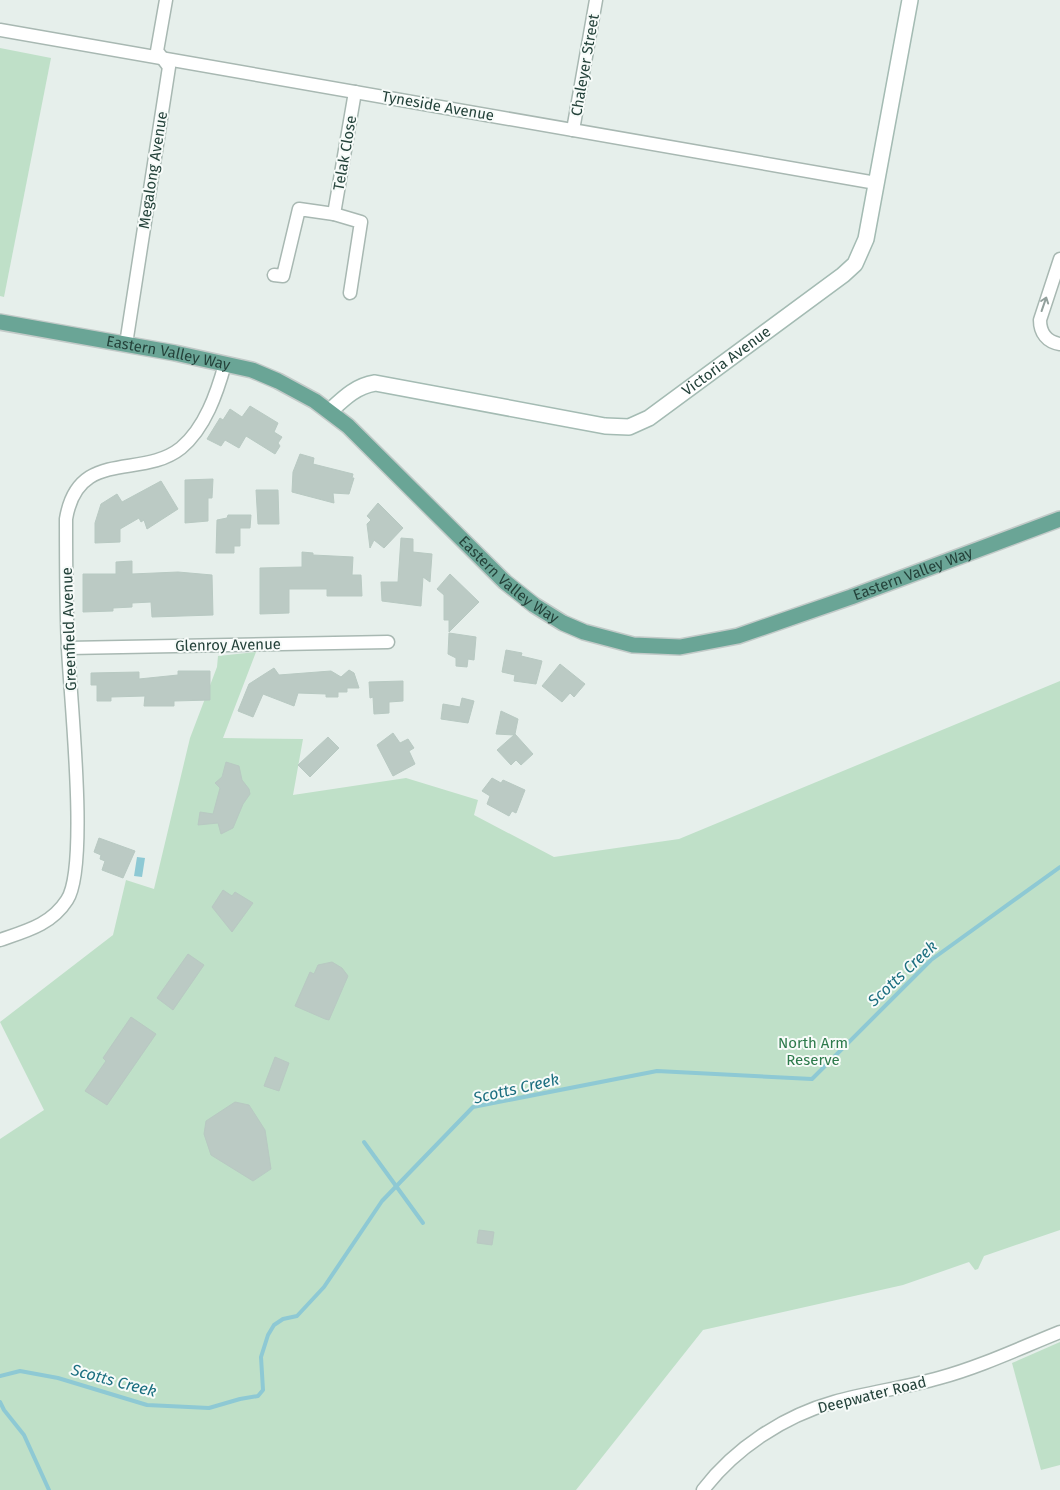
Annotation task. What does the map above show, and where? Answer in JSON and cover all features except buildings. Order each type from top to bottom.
[{"type":"main road","name":"Eastern Valley Way","points":[[0,322],[225,364],[272,378],[330,411],[505,582],[527,600],[563,623],[601,638],[633,645],[680,647],[738,636],[851,597],[1060,518]]},
{"type":"street","name":"Megalong Avenue","points":[[126,344],[169,67],[157,51],[166,0]]},
{"type":"street","name":"Chaleyer Street","points":[[573,130],[596,0]]},
{"type":"street","name":"Victoria Avenue","points":[[330,411],[354,390],[363,385],[375,383],[604,426],[629,427],[639,424],[856,264],[863,247],[910,0]]},
{"type":"street","name":"Tyneside Avenue","points":[[0,30],[876,183]]},
{"type":"street","name":"Telak Close","points":[[334,214],[355,92]]},
{"type":"street","points":[[274,275],[283,276],[299,209],[334,214],[361,222],[350,293]]},
{"type":"street","points":[[1060,259],[1040,320],[1040,328],[1043,335],[1060,344]]},
{"type":"street","name":"Greenfield Avenue","points":[[0,940],[36,928],[55,915],[68,899],[75,882],[76,793],[68,648],[66,519],[68,505],[84,482],[109,468],[156,460],[181,448],[193,434],[210,407],[225,364]]},
{"type":"street","name":"Glenroy Avenue","points":[[68,648],[388,642]]},
{"type":"street","name":"Deepwater Road","points":[[704,1490],[712,1479],[747,1445],[808,1411],[834,1402],[940,1378],[984,1363],[1060,1332]]},
{"type":"green space","points":[[0,48],[51,58],[4,297],[0,296]]},
{"type":"green space","name":"North Arm Reserve","points":[[256,652],[223,738],[303,739],[293,795],[406,778],[478,800],[474,815],[554,857],[679,839],[1060,681],[1060,1230],[984,1256],[978,1269],[975,1270],[969,1262],[903,1285],[703,1330],[576,1490],[0,1490],[0,1139],[44,1110],[0,1022],[113,935],[126,880],[154,889],[190,738],[217,667],[218,656]]},
{"type":"green space","points":[[1060,1342],[1060,1465],[1041,1470],[1012,1363]]},
{"type":"water","points":[[137,857],[145,858],[142,877],[134,876]]},
{"type":"waterway","name":"Scotts Creek","points":[[0,1376],[20,1371],[58,1378],[147,1405],[209,1408],[258,1396],[263,1390],[261,1357],[268,1335],[274,1325],[283,1319],[297,1316],[324,1287],[382,1201],[473,1107],[657,1071],[812,1079],[931,960],[1060,867]]},
{"type":"waterway","points":[[364,1142],[423,1223]]},
{"type":"waterway","name":"Scotts Creek","points":[[0,1402],[24,1435],[49,1490]]}]
